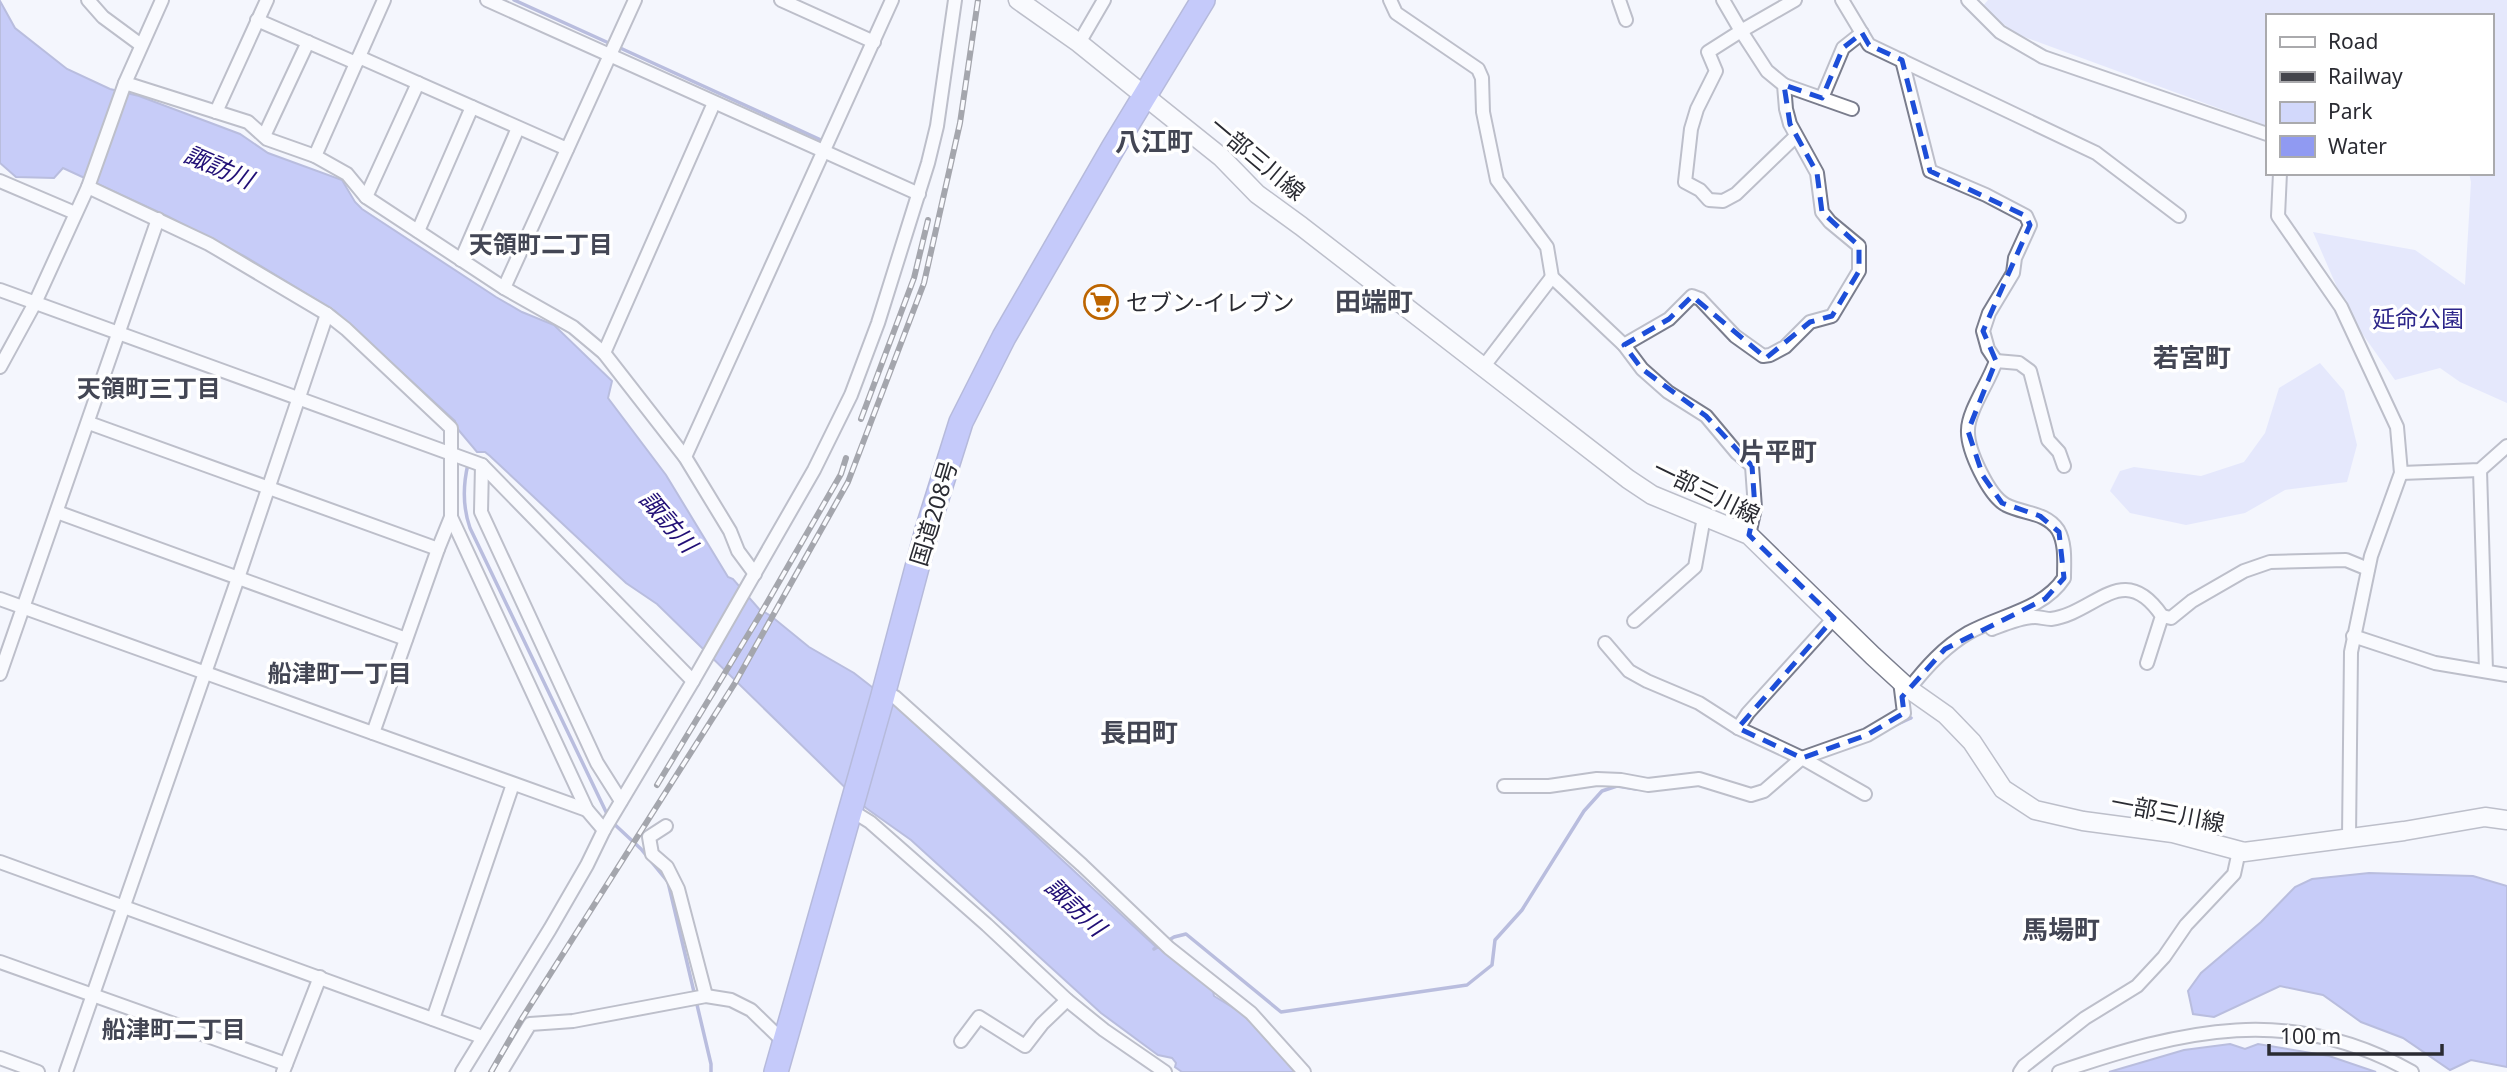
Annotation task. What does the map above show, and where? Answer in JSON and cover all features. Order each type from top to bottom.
[{"type":"highway","name":"国道208号","points":[[776,1072],[927,530],[961,422],[1004,337],[1113,148],[1203,0]]},
{"type":"main road","name":"一部三川線","points":[[1018,0],[1079,43],[1146,96],[1221,157],[1257,194],[1628,479],[1652,495],[1749,535],[1904,685],[1946,715],[1972,742],[2003,789],[2035,810],[2083,821],[2173,833],[2239,851],[2349,838],[2485,817],[2507,820]]},
{"type":"street","points":[[88,0],[103,17],[142,45]]},
{"type":"street","points":[[0,368],[35,303],[89,186],[124,86],[162,0]]},
{"type":"street","points":[[216,112],[267,0]]},
{"type":"street","points":[[315,156],[384,0]]},
{"type":"street","points":[[487,0],[919,194]]},
{"type":"street","points":[[504,288],[635,0]]},
{"type":"street","points":[[781,0],[874,42]]},
{"type":"street","points":[[685,457],[892,0]]},
{"type":"street","points":[[462,1072],[550,929],[604,830],[755,574],[814,470],[851,395],[878,323],[919,194],[937,126],[955,0]]},
{"type":"street","points":[[1079,43],[1104,0]]},
{"type":"street","points":[[1390,0],[1396,13],[1478,69],[1482,78],[1483,112],[1491,160],[1497,180],[1547,247],[1552,277],[1624,345],[1642,369],[1668,392],[1706,416],[1737,453],[1752,466],[1755,508],[1749,535]]},
{"type":"street","points":[[1619,0],[1626,20]]},
{"type":"street","points":[[1723,0],[1767,71],[1784,85],[1853,109]]},
{"type":"street","points":[[1795,0],[1708,52],[1716,71],[1697,109],[1691,129],[1685,182],[1700,190],[1709,200],[1723,201],[1736,194],[1795,137]]},
{"type":"street","points":[[1842,0],[1869,45],[2096,153],[2179,216]]},
{"type":"street","points":[[1968,0],[2000,32],[2043,57],[2266,134]]},
{"type":"street","points":[[257,20],[418,83],[567,149]]},
{"type":"street","points":[[1822,98],[1843,48],[1862,33]]},
{"type":"street","points":[[264,136],[308,42]]},
{"type":"street","points":[[1902,60],[1930,171],[2026,216],[2030,225],[2015,258],[2013,273],[1989,313],[1983,331],[1987,349],[1996,361],[2019,363],[2030,371],[2048,440],[2059,452],[2064,466]]},
{"type":"street","points":[[366,197],[418,83]]},
{"type":"street","points":[[1624,345],[1669,319],[1692,296],[1700,299],[1735,335],[1763,356],[1785,347],[1810,322],[1832,316],[1859,271],[1859,246],[1822,212],[1816,173],[1795,137],[1786,109],[1784,85]]},
{"type":"street","points":[[124,86],[248,122],[264,136],[315,156],[347,174],[366,197],[418,232],[504,288],[573,327],[604,353],[685,457],[730,531],[738,551],[755,574]]},
{"type":"street","points":[[604,353],[714,103]]},
{"type":"street","points":[[418,232],[472,107]]},
{"type":"street","points":[[461,260],[518,128]]},
{"type":"street","points":[[2280,175],[2278,216],[2340,307],[2397,427],[2400,473],[2368,569],[2351,652],[2349,838]]},
{"type":"street","points":[[0,181],[75,213]]},
{"type":"street","points":[[89,186],[209,244],[327,314],[451,428],[451,517],[373,733]]},
{"type":"street","points":[[0,674],[158,219]]},
{"type":"street","points":[[1484,366],[1552,277]]},
{"type":"street","points":[[0,290],[482,466],[693,681]]},
{"type":"street","points":[[66,1072],[327,314]]},
{"type":"street","points":[[1504,786],[1549,786],[1597,779],[1648,785],[1699,779],[1751,794],[1764,791],[1802,758],[1867,735],[1903,713],[1904,685],[1956,641],[1990,622],[2045,599],[2064,578],[2064,551],[2059,532],[2049,520],[2002,503],[1983,476],[1973,453],[1968,431],[1970,416],[1990,379],[1996,361]]},
{"type":"street","points":[[89,423],[438,549]]},
{"type":"street","points":[[2400,473],[2480,470],[2507,446]]},
{"type":"street","points":[[482,466],[481,512],[597,763],[621,802]]},
{"type":"street","points":[[2480,470],[2486,671]]},
{"type":"street","points":[[57,512],[407,639]]},
{"type":"street","points":[[451,517],[587,810],[604,830]]},
{"type":"street","points":[[1634,621],[1695,567],[1704,517]]},
{"type":"street","points":[[1956,641],[1966,641],[1994,628],[2033,617],[2051,619],[2109,593],[2128,590],[2141,592],[2162,616],[2171,618],[2192,601],[2244,571],[2270,562],[2346,560],[2368,569]]},
{"type":"street","points":[[0,599],[587,810]]},
{"type":"street","points":[[2147,663],[2162,616]]},
{"type":"street","points":[[1738,728],[1748,713],[1834,618]]},
{"type":"street","points":[[2353,636],[2435,663],[2507,675]]},
{"type":"street","points":[[1605,643],[1629,671],[1699,703],[1738,728],[1802,758],[1865,794]]},
{"type":"street","points":[[882,695],[895,697],[1169,947],[1251,1013],[1304,1072]]},
{"type":"street","points":[[433,1019],[513,784]]},
{"type":"street","points":[[852,803],[1067,1000],[1104,1030],[1165,1072]]},
{"type":"street","points":[[666,826],[649,837],[652,854],[667,867],[678,889],[706,996]]},
{"type":"street","points":[[2020,1072],[2085,1018],[2137,986],[2164,957],[2186,925],[2234,874],[2239,851]]},
{"type":"street","points":[[0,862],[482,1037]]},
{"type":"street","points":[[0,962],[285,1068],[320,977]]},
{"type":"street","points":[[501,1072],[530,1024],[573,1021],[706,996],[731,1000],[751,1010],[784,1042]]},
{"type":"street","points":[[961,1041],[979,1017],[1025,1046],[1042,1024],[1067,1000]]},
{"type":"street","points":[[2059,1072],[2128,1048],[2183,1036],[2251,1028],[2305,1032],[2333,1039],[2367,1050],[2412,1072]]},
{"type":"street","points":[[0,1058],[38,1072]]},
{"type":"highlighted area","points":[[1862,33],[1869,45],[1902,60],[1930,171],[2026,216],[2030,225],[1983,331],[1996,361],[1968,431],[1983,476],[2002,503],[2040,516],[2059,532],[2064,578],[2045,599],[1945,649],[1902,697],[1904,713],[1867,735],[1802,758],[1738,728],[1834,618],[1749,535],[1755,508],[1752,466],[1706,416],[1642,369],[1624,345],[1669,319],[1692,296],[1766,358],[1810,322],[1832,316],[1859,271],[1859,246],[1822,212],[1817,173],[1790,124],[1784,85],[1822,98],[1843,48]]},
{"type":"green space","name":"延命公園","points":[[1988,0],[2507,0],[2507,403],[2460,382],[2440,368],[2395,380],[2349,315],[2313,232],[2415,250],[2465,285],[2469,175],[2493,175],[2493,14],[2266,14],[2266,126],[2016,34],[1982,7]]},
{"type":"green space","points":[[2320,363],[2344,391],[2357,445],[2347,482],[2285,490],[2245,513],[2186,525],[2130,513],[2110,491],[2120,471],[2134,467],[2201,476],[2244,462],[2265,433],[2279,388]]},
{"type":"water","name":"諏訪川","points":[[0,1],[15,28],[67,69],[110,89],[139,96],[240,134],[268,153],[342,180],[362,209],[496,297],[522,312],[554,325],[612,381],[608,398],[666,475],[728,577],[733,579],[759,609],[809,647],[854,673],[895,705],[1157,948],[1163,947],[1163,951],[1212,986],[1214,996],[1240,1012],[1278,1049],[1295,1072],[1182,1072],[1175,1067],[1176,1063],[1172,1058],[1158,1055],[1101,1013],[911,840],[866,808],[657,604],[626,583],[490,456],[485,452],[477,452],[456,427],[455,421],[335,311],[246,257],[167,216],[63,168],[54,178],[16,177],[0,163]]},
{"type":"water","points":[[2369,873],[2473,876],[2507,886],[2507,1067],[2471,1060],[2450,1070],[2403,1038],[2361,1022],[2323,995],[2280,986],[2214,1017],[2193,1014],[2188,991],[2201,973],[2261,922],[2295,887],[2312,879]]},
{"type":"water","points":[[2230,1044],[2245,1049],[2258,1044],[2329,1056],[2376,1072],[2109,1072],[2184,1050]]},
{"type":"waterway","points":[[514,0],[611,44]]},
{"type":"waterway","points":[[618,47],[821,140]]},
{"type":"waterway","points":[[468,464],[464,496],[470,528],[608,816]]},
{"type":"waterway","points":[[1887,729],[1911,718]]},
{"type":"waterway","points":[[1154,949],[1174,937],[1186,934],[1281,1012],[1467,985],[1492,965],[1495,940],[1522,910],[1584,811],[1602,791],[1617,786],[1636,789]]},
{"type":"waterway","points":[[612,822],[641,849],[668,882],[711,1072]]},
{"type":"railway","points":[[491,1072],[521,1020],[735,683],[848,482],[924,283],[960,123],[978,0]]},
{"type":"railway","points":[[861,419],[914,278],[928,220]]},
{"type":"railway","points":[[657,785],[760,615],[841,474],[846,458]]},
{"type":"place","name":"セブン-イレブン","points":[[1101,302]]},
{"type":"district","name":"八江町","points":[[1154,141]]},
{"type":"district","name":"天領町二丁目","points":[[541,243]]},
{"type":"district","name":"田端町","points":[[1374,301]]},
{"type":"district","name":"若宮町","points":[[2192,357]]},
{"type":"district","name":"天領町三丁目","points":[[149,387]]},
{"type":"district","name":"片平町","points":[[1778,451]]},
{"type":"district","name":"船津町一丁目","points":[[340,672]]},
{"type":"district","name":"長田町","points":[[1139,732]]},
{"type":"district","name":"馬場町","points":[[2061,929]]},
{"type":"district","name":"船津町二丁目","points":[[174,1028]]}]
